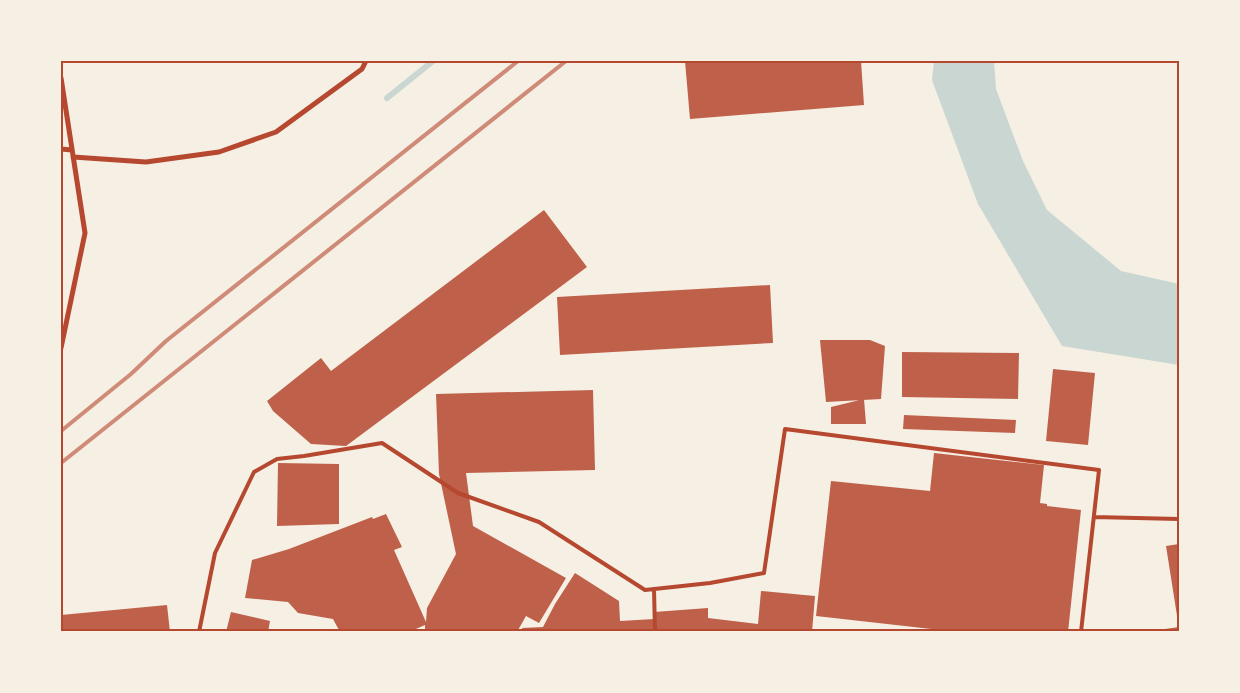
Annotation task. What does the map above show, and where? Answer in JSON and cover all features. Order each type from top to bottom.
[{"type":"street","points":[[73,157],[146,162],[219,152],[276,132],[362,69],[366,61]]},
{"type":"street","points":[[61,78],[85,233],[61,348]]},
{"type":"street","points":[[61,149],[72,150]]},
{"type":"lane","points":[[199,632],[215,553],[254,472],[277,459],[382,444],[458,493],[539,522],[646,590],[710,583],[764,573],[785,429],[1099,470],[1081,632]]},
{"type":"lane","points":[[1094,517],[1179,519]]},
{"type":"lane","points":[[654,589],[655,632]]},
{"type":"shaded area","points":[[934,61],[994,61],[996,89],[1023,161],[1047,210],[1121,271],[1179,284],[1179,365],[1062,346],[978,204],[932,80]]},
{"type":"building","points":[[685,61],[861,61],[864,105],[690,119]]},
{"type":"building","points":[[544,210],[587,267],[346,446],[311,444],[273,411],[267,401],[321,358],[331,371]]},
{"type":"building","points":[[770,285],[773,343],[560,355],[557,297]]},
{"type":"building","points":[[820,340],[870,340],[885,346],[881,399],[826,402]]},
{"type":"building","points":[[902,352],[1019,353],[1018,399],[902,397]]},
{"type":"building","points":[[1053,369],[1095,373],[1088,445],[1046,441]]},
{"type":"building","points":[[593,390],[595,470],[466,473],[473,526],[566,578],[539,623],[526,616],[517,632],[429,632],[425,629],[425,625],[409,632],[340,632],[333,619],[298,613],[288,602],[245,598],[252,560],[289,549],[372,517],[373,519],[386,514],[402,547],[394,550],[426,622],[427,608],[456,554],[439,474],[436,394]]},
{"type":"building","points":[[864,399],[866,424],[831,424],[831,407]]},
{"type":"building","points":[[904,415],[1016,420],[1015,433],[903,429]]},
{"type":"building","points":[[934,453],[1044,465],[1040,503],[1047,504],[1047,506],[1081,510],[1068,632],[958,632],[816,616],[831,481],[930,491]]},
{"type":"building","points":[[278,463],[339,464],[339,524],[277,526]]},
{"type":"building","points":[[1179,544],[1179,622],[1178,622],[1166,546]]},
{"type":"building","points":[[575,573],[619,601],[620,621],[654,619],[654,612],[708,608],[708,618],[758,624],[761,591],[815,596],[812,632],[523,632],[522,628],[543,627]]},
{"type":"building","points":[[167,605],[170,632],[61,632],[61,615]]},
{"type":"building","points":[[231,612],[270,621],[268,632],[226,632]]},
{"type":"building","points":[[1179,627],[1179,632],[1151,631]]},
{"type":"waterway","points":[[387,98],[433,61]]},
{"type":"railway","points":[[61,431],[131,374],[166,341],[518,61]]},
{"type":"railway","points":[[61,463],[566,61]]}]
